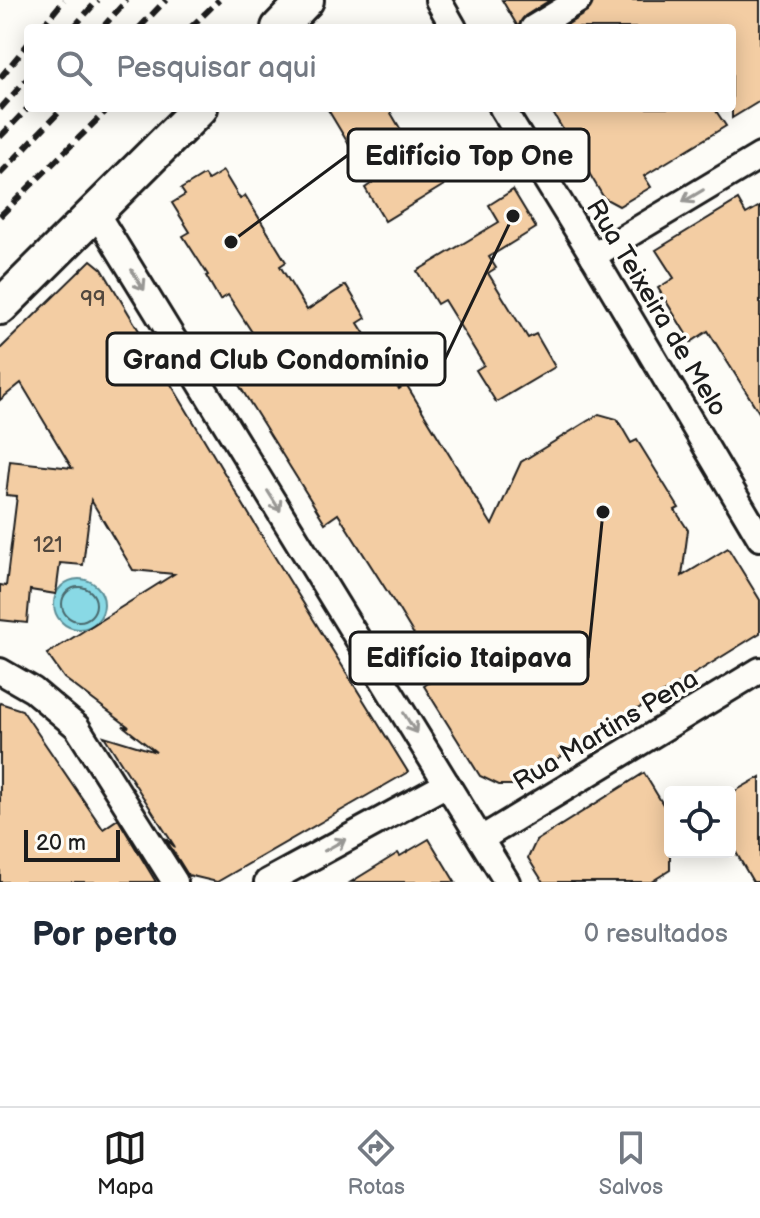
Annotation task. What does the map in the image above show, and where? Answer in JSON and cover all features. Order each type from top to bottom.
[{"type":"main road","points":[[283,24],[306,0]]},
{"type":"main road","points":[[0,307],[196,112]]},
{"type":"street","points":[[438,0],[452,24]]},
{"type":"street","points":[[540,24],[579,0]]},
{"type":"street","name":"Rua Teixeira de Melo","points":[[504,112],[760,538]]},
{"type":"street","points":[[593,256],[760,156]]},
{"type":"street","points":[[96,213],[507,882]]},
{"type":"street","name":"Rua Martins Pena","points":[[481,839],[760,670]]},
{"type":"street","points":[[0,671],[33,690],[77,727],[175,882]]},
{"type":"street","points":[[267,882],[447,784]]},
{"type":"water","points":[[79,579],[97,586],[104,604],[97,622],[79,629],[61,622],[54,604],[61,586]]},
{"type":"building","points":[[502,0],[550,0],[525,16],[520,24],[516,24]]},
{"type":"building","points":[[594,0],[760,0],[760,101],[732,118],[732,112],[736,112],[736,24],[568,24],[587,12]]},
{"type":"building","points":[[329,112],[390,112],[417,157],[424,152],[444,185],[385,221],[365,188],[372,183]]},
{"type":"building","points":[[552,112],[717,112],[726,126],[644,176],[651,187],[619,206],[604,198]]},
{"type":"building","points":[[223,171],[240,199],[245,195],[286,262],[280,266],[307,310],[346,285],[366,318],[358,323],[399,389],[406,384],[492,525],[521,462],[599,414],[617,419],[631,443],[637,440],[679,508],[675,510],[688,530],[682,576],[728,548],[760,600],[760,633],[515,785],[499,785],[480,776],[424,686],[439,676],[399,610],[338,514],[325,523],[224,361],[257,340],[228,295],[220,300],[183,236],[190,232],[172,203],[185,195],[181,189],[204,175],[208,180]]},
{"type":"building","points":[[513,190],[536,228],[489,257],[496,268],[488,273],[528,338],[536,334],[555,367],[496,402],[476,370],[484,365],[444,300],[437,304],[417,271],[499,222],[489,205]]},
{"type":"building","points":[[738,200],[746,214],[760,206],[760,414],[708,331],[691,342],[658,288],[674,278],[656,250]]},
{"type":"building","points":[[91,260],[102,269],[408,772],[217,882],[188,875],[165,838],[175,847],[104,736],[156,752],[123,726],[129,727],[64,678],[47,654],[174,574],[133,570],[91,500],[83,565],[60,563],[56,594],[30,590],[27,623],[0,620],[0,585],[6,586],[17,496],[6,495],[10,461],[72,468],[21,383],[0,400],[0,349]]},
{"type":"building","points":[[0,703],[22,710],[103,829],[118,819],[156,882],[0,882]]},
{"type":"building","points":[[644,773],[664,806],[664,858],[670,858],[670,870],[651,882],[543,882],[528,858],[536,841]]},
{"type":"building","points":[[760,777],[760,882],[753,882],[736,852],[736,791]]},
{"type":"building","points":[[429,839],[455,882],[351,882],[398,853],[400,856]]},
{"type":"railway","points":[[44,24],[64,0]]},
{"type":"railway","points":[[77,24],[98,0]]},
{"type":"railway","points":[[106,24],[127,0]]},
{"type":"railway","points":[[143,24],[166,0]]},
{"type":"railway","points":[[194,24],[219,0]]},
{"type":"railway","points":[[0,78],[24,49]]},
{"type":"railway","points":[[0,109],[24,82]]},
{"type":"railway","points":[[0,137],[24,112]]},
{"type":"railway","points":[[0,174],[59,112]]},
{"type":"railway","points":[[0,216],[105,112]]},
{"type":"place","name":"Grand Club Condomínio","points":[[513,216]]},
{"type":"place","name":"Edifício Top One","points":[[231,242]]},
{"type":"place","name":"Edifício Itaipava","points":[[603,512]]}]
